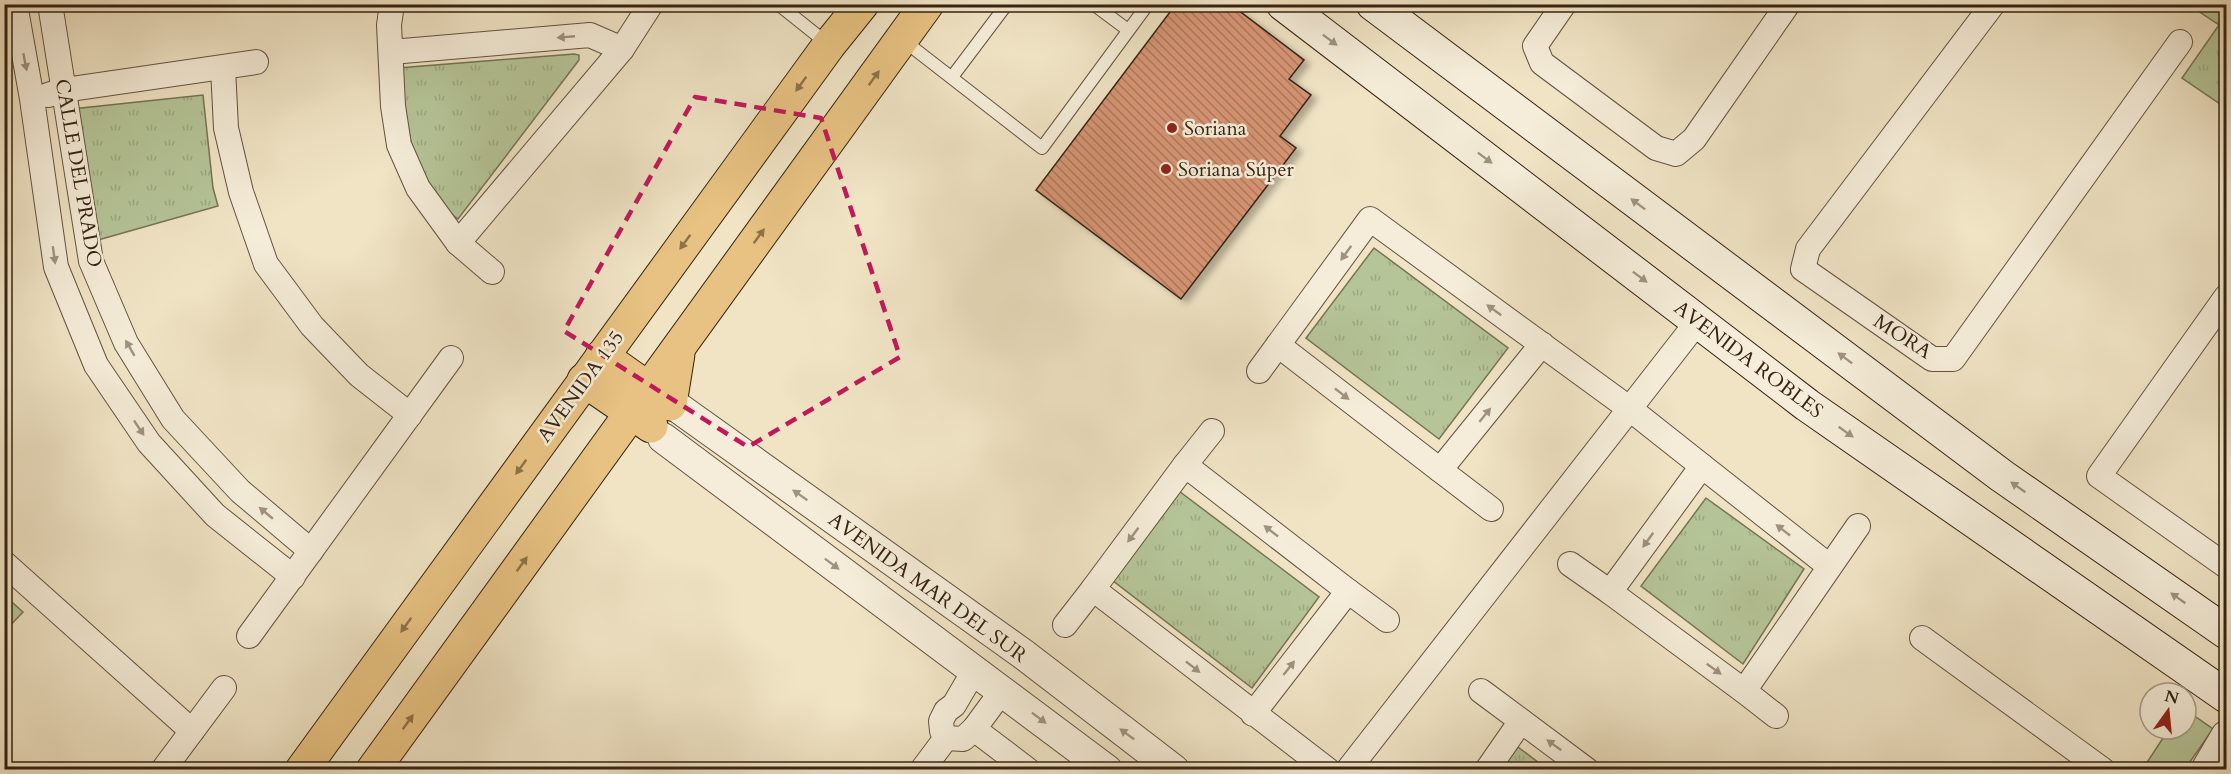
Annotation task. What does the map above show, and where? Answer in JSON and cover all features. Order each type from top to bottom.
[{"type":"main road","name":"AVENIDA 135","points":[[302,770],[829,45],[862,4]]},
{"type":"main road","name":"AVENIDA ROBLES","points":[[1283,4],[1808,405],[2226,696]]},
{"type":"main road","points":[[1373,4],[2002,476],[2226,632]]},
{"type":"main road","points":[[373,770],[607,446],[657,413],[681,344],[915,15]]},
{"type":"main road","points":[[593,368],[657,413]]},
{"type":"street","name":"CALLE DEL PRADO","points":[[15,4],[32,99],[56,267],[96,364],[149,443],[215,515],[293,577]]},
{"type":"street","name":"CALLE DEL PRADO","points":[[50,4],[91,261],[126,343],[172,419],[240,491],[311,551]]},
{"type":"street","points":[[458,243],[622,48],[651,4]]},
{"type":"street","points":[[1564,4],[1535,46],[1542,63],[1656,148],[1676,154],[1694,140],[1788,4]]},
{"type":"street","name":"MORA","points":[[1993,4],[1808,249],[1803,269],[1932,359],[1953,359],[2180,42]]},
{"type":"street","points":[[388,11],[393,106],[399,145],[417,188],[458,243],[492,273]]},
{"type":"street","points":[[391,52],[590,34],[622,48]]},
{"type":"street","points":[[32,99],[64,90],[256,62]]},
{"type":"street","points":[[223,68],[226,128],[241,192],[266,264],[312,326],[359,375],[410,415]]},
{"type":"street","points":[[1259,370],[1370,219],[1630,409],[1829,566]]},
{"type":"street","points":[[2226,297],[2099,476],[2226,566]]},
{"type":"street","points":[[1348,770],[1698,321]]},
{"type":"street","points":[[1440,470],[1542,344]]},
{"type":"street","points":[[1278,345],[1491,509]]},
{"type":"street","points":[[249,636],[451,358]]},
{"type":"street","name":"AVENIDA MAR DEL SUR","points":[[657,413],[986,628],[1174,770]]},
{"type":"street","name":"AVENIDA MAR DEL SUR","points":[[657,413],[968,666],[1107,770]]},
{"type":"street","points":[[1065,625],[1212,431]]},
{"type":"street","points":[[1185,465],[1387,620]]},
{"type":"street","points":[[1610,592],[1702,466]]},
{"type":"street","points":[[1744,691],[1858,526]]},
{"type":"street","points":[[4,563],[192,731]]},
{"type":"street","points":[[1570,564],[1776,716]]},
{"type":"street","points":[[1093,589],[1328,770]]},
{"type":"street","points":[[1253,714],[1348,591]]},
{"type":"street","points":[[946,738],[940,721],[946,711],[954,705],[968,666],[986,628]]},
{"type":"street","points":[[1922,638],[2103,770]]},
{"type":"street","points":[[164,770],[224,687]]},
{"type":"street","points":[[946,738],[963,740],[1002,691]]},
{"type":"street","points":[[1481,691],[1587,770]]},
{"type":"street","points":[[1486,770],[1521,721]]},
{"type":"street","points":[[974,729],[1028,770]]},
{"type":"street","points":[[2206,770],[2226,736]]},
{"type":"street","points":[[922,770],[946,738]]},
{"type":"lane","points":[[778,4],[829,45]]},
{"type":"lane","points":[[952,77],[1007,4]]},
{"type":"lane","points":[[1093,4],[1128,30]]},
{"type":"lane","points":[[915,15],[952,77],[1042,148],[1148,4]]},
{"type":"highlighted area","points":[[695,97],[821,118],[900,357],[748,447],[564,331]]},
{"type":"green space","points":[[2189,5],[2226,5],[2226,108],[2182,78],[2219,25]]},
{"type":"green space","points":[[579,55],[579,60],[458,219],[442,207],[420,168],[411,143],[398,68]]},
{"type":"green space","points":[[203,95],[213,188],[218,206],[91,242],[72,109]]},
{"type":"green space","points":[[1374,248],[1508,348],[1439,439],[1306,338]]},
{"type":"green space","points":[[1179,491],[1319,597],[1252,688],[1112,580]]},
{"type":"green space","points":[[1706,498],[1804,569],[1743,664],[1641,586]]},
{"type":"green space","points":[[4,595],[23,612],[5,631],[4,631]]},
{"type":"green space","points":[[2198,718],[2213,729],[2185,769],[2142,770],[2161,741],[2198,741]]},
{"type":"green space","points":[[1518,747],[1547,769],[1501,770]]},
{"type":"building","name":"Soriana Súper","points":[[1176,4],[1230,4],[1304,60],[1289,79],[1311,95],[1280,136],[1296,148],[1181,299],[1036,190]]},
{"type":"place","name":"Soriana","points":[[1172,128]]},
{"type":"place","name":"Soriana Súper","points":[[1166,169]]}]
